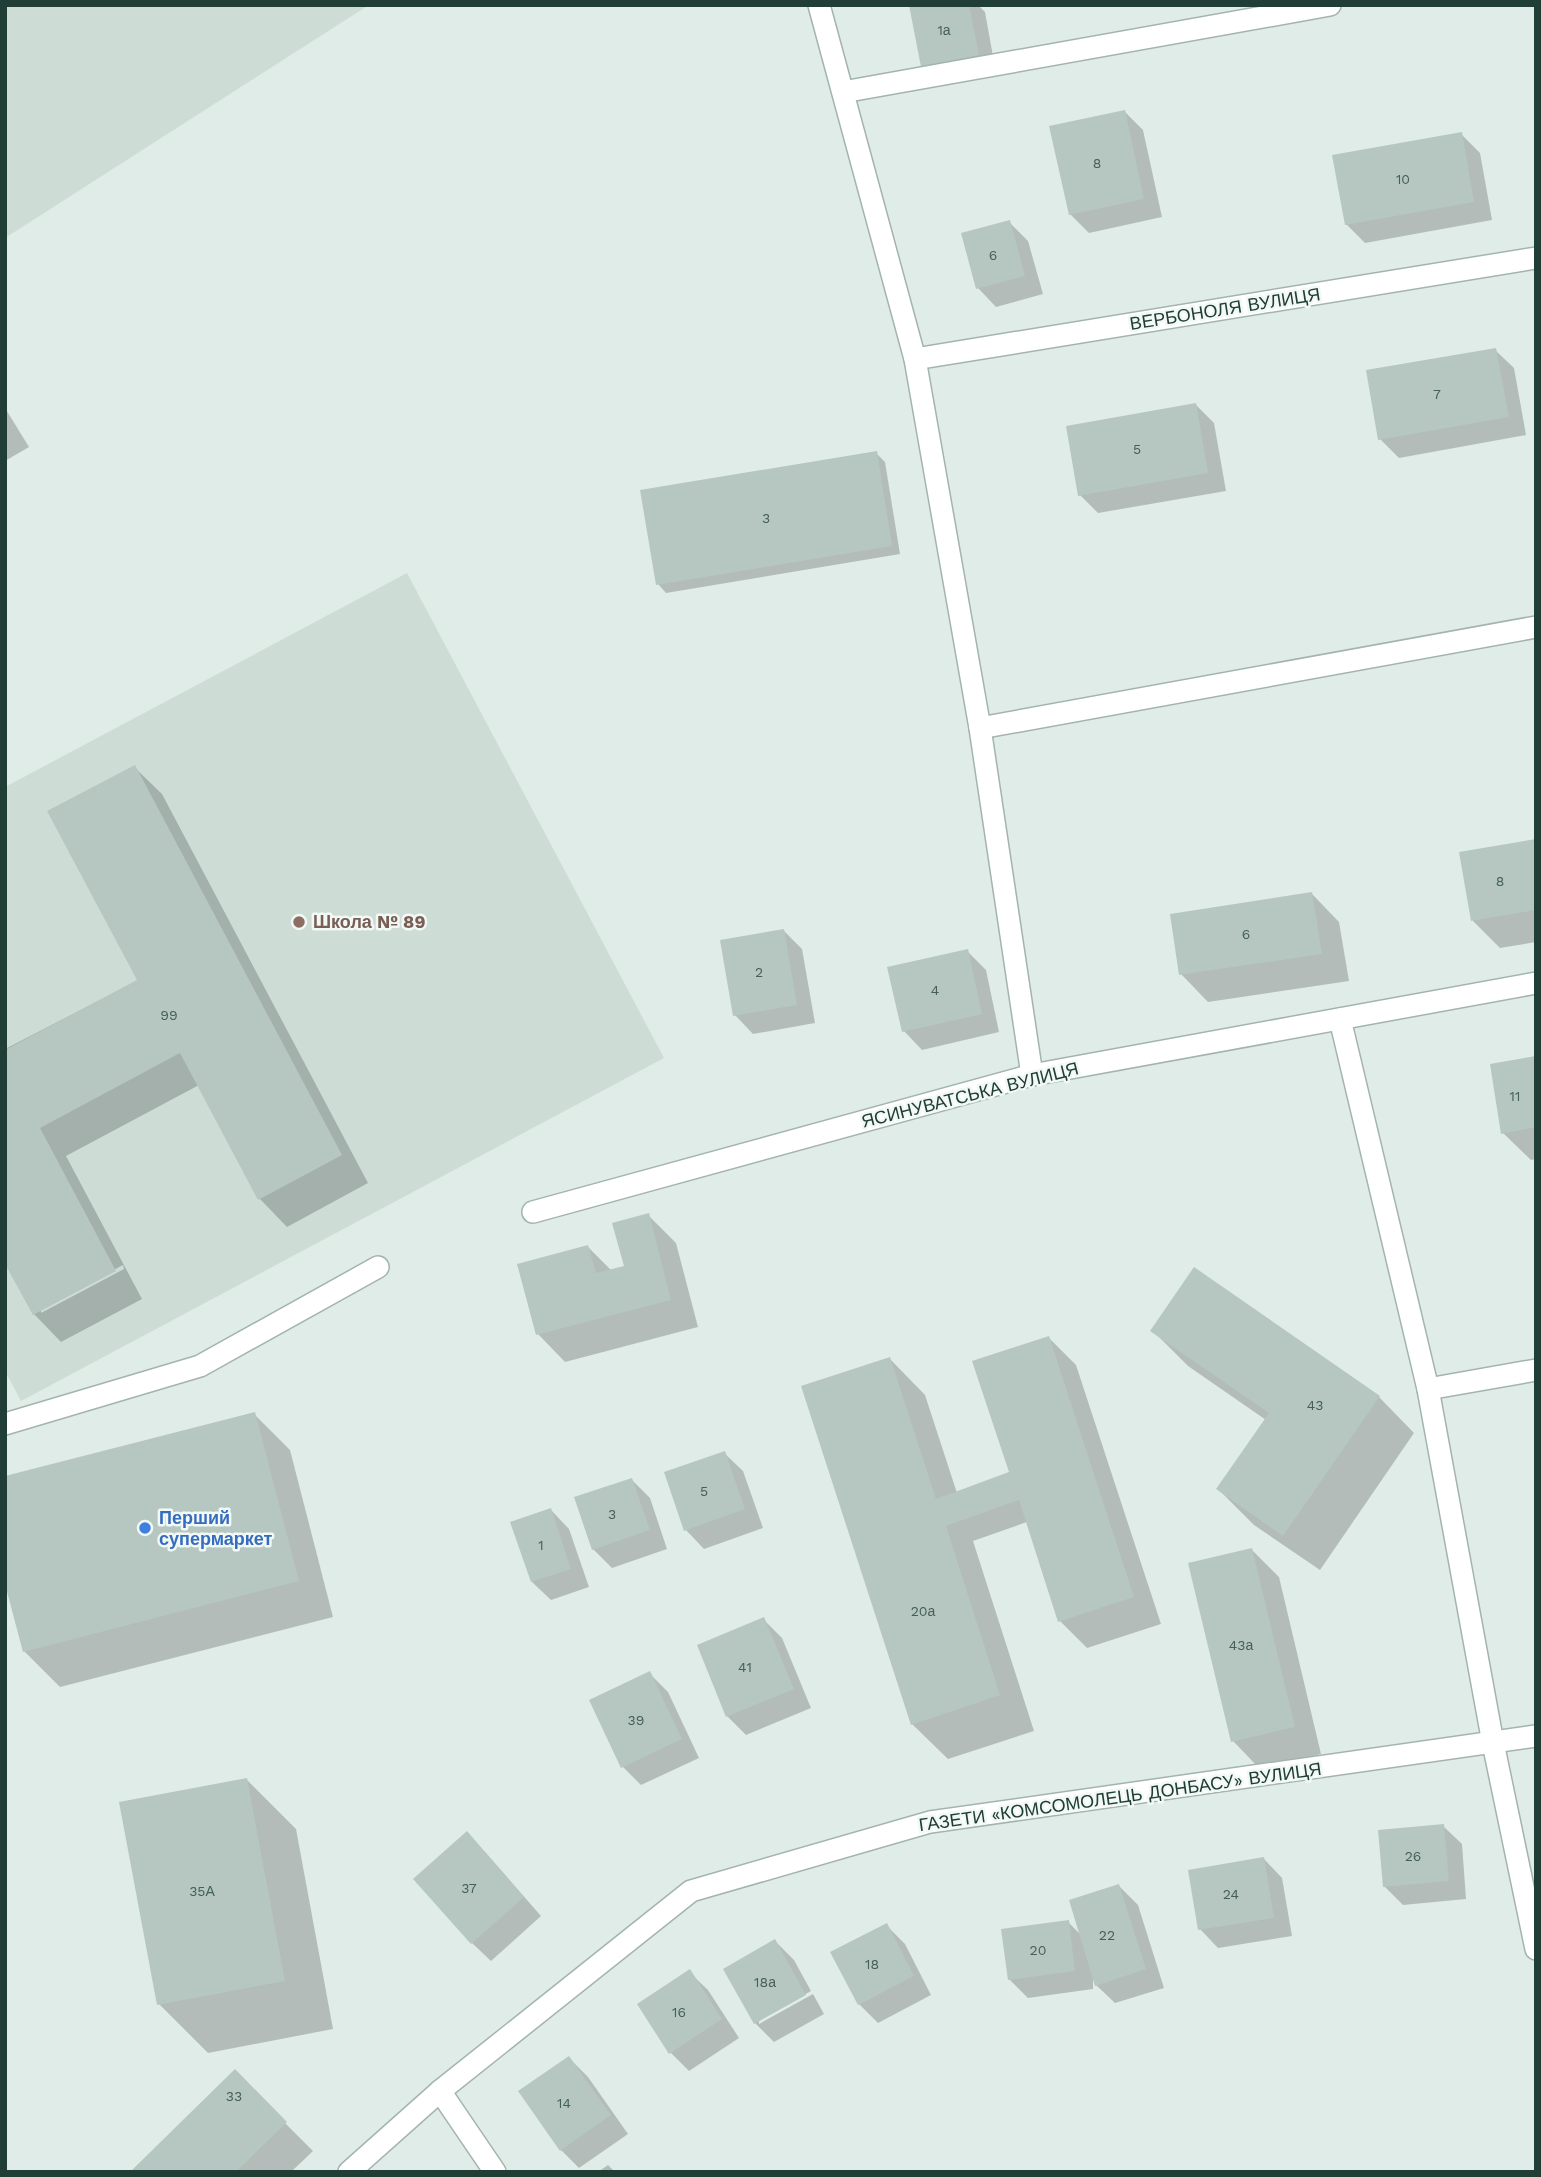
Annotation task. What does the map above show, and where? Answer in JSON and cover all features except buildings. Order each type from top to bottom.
[{"type":"street","points":[[819,5],[915,359],[979,728],[1032,1075]]},
{"type":"street","points":[[843,92],[1330,5]]},
{"type":"street","name":"ВЕРБОНОЛЯ ВУЛИЦЯ","points":[[915,359],[1536,258]]},
{"type":"street","points":[[979,728],[1536,627]]},
{"type":"street","name":"ЯСИНУВАТСЬКА ВУЛИЦЯ","points":[[534,1212],[1032,1075],[1536,982]]},
{"type":"street","points":[[1340,1019],[1428,1389],[1493,1743],[1536,1949]]},
{"type":"street","points":[[5,1424],[200,1366],[378,1267]]},
{"type":"street","points":[[1428,1389],[1536,1370]]},
{"type":"street","name":"ГАЗЕТИ «КОМСОМОЛЕЦЬ ДОНБАСУ» ВУЛИЦЯ","points":[[349,2172],[440,2091],[691,1891],[930,1822],[1536,1736]]},
{"type":"street","points":[[440,2091],[495,2172]]},
{"type":"shaded area","points":[[5,5],[369,5],[5,238]]},
{"type":"shaded area","name":"Школа № 89","points":[[407,573],[664,1058],[21,1401],[5,1371],[5,787]]},
{"type":"place","name":"Школа № 89","points":[[299,922]]},
{"type":"place","name":"Перший супермаркет","points":[[145,1528]]}]
